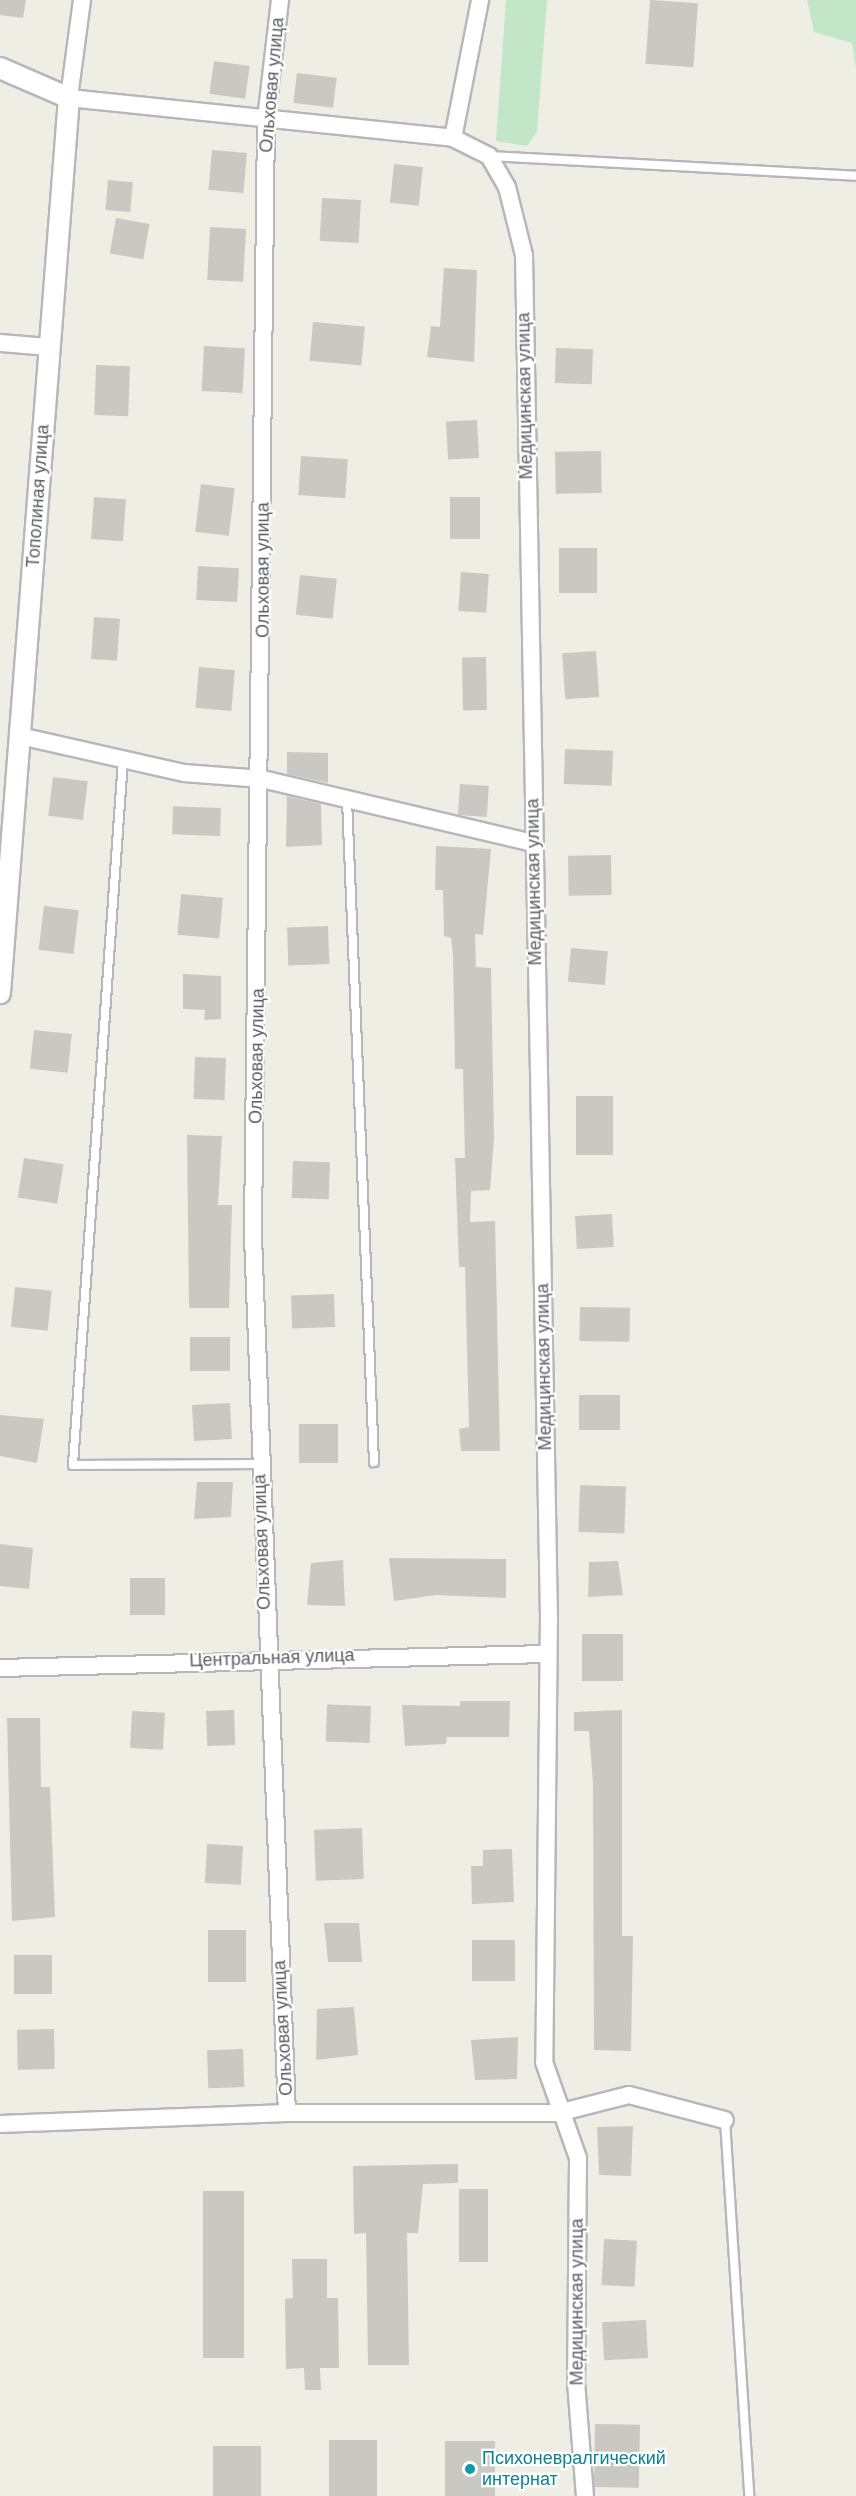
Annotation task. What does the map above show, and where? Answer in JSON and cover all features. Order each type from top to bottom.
[{"type":"street","name":"Тополиная улица","points":[[0,993],[69,98],[82,0]]},
{"type":"street","name":"Ольховая улица","points":[[280,0],[266,119],[262,779],[253,1237],[265,1657],[286,2113]]},
{"type":"street","points":[[453,138],[480,0]]},
{"type":"street","points":[[0,68],[69,98],[453,138],[489,156]]},
{"type":"street","name":"Медицинская улица","points":[[489,156],[507,187],[524,255],[548,1604],[544,1654],[544,2062],[558,2112],[578,2158],[576,2382],[585,2496]]},
{"type":"street","points":[[0,344],[49,347]]},
{"type":"street","points":[[20,736],[184,773],[262,779],[533,843]]},
{"type":"street","name":"Центральная улица","points":[[0,1668],[265,1657],[544,1654]]},
{"type":"street","points":[[0,2124],[286,2113],[558,2112],[629,2095],[726,2120]]},
{"type":"lane","points":[[489,156],[856,176]]},
{"type":"lane","points":[[123,760],[73,1465],[260,1464]]},
{"type":"lane","points":[[347,799],[374,1462]]},
{"type":"lane","points":[[726,2120],[749,2496]]},
{"type":"green space","points":[[506,0],[547,0],[537,132],[527,146],[496,141]]},
{"type":"green space","points":[[807,0],[856,0],[856,68],[852,43],[814,32]]},
{"type":"building","points":[[0,0],[26,0],[23,18],[0,15]]},
{"type":"building","points":[[650,0],[698,3],[693,67],[646,64]]},
{"type":"building","points":[[214,61],[250,66],[245,99],[209,94]]},
{"type":"building","points":[[297,73],[337,78],[333,108],[293,103]]},
{"type":"building","points":[[212,150],[247,153],[243,193],[209,190]]},
{"type":"building","points":[[394,164],[423,167],[419,206],[390,203]]},
{"type":"building","points":[[108,180],[133,182],[130,212],[105,210]]},
{"type":"building","points":[[322,198],[361,200],[359,243],[320,241]]},
{"type":"building","points":[[116,218],[149,224],[143,259],[110,253]]},
{"type":"building","points":[[210,227],[246,229],[243,282],[207,280]]},
{"type":"building","points":[[444,268],[477,270],[474,362],[427,357],[431,326],[440,327]]},
{"type":"building","points":[[313,322],[365,327],[361,365],[310,361]]},
{"type":"building","points":[[204,346],[245,348],[243,393],[202,391]]},
{"type":"building","points":[[556,348],[593,349],[592,384],[555,383]]},
{"type":"building","points":[[96,365],[130,366],[128,416],[94,415]]},
{"type":"building","points":[[477,420],[479,458],[448,460],[446,422]]},
{"type":"building","points":[[601,451],[602,493],[556,494],[555,452]]},
{"type":"building","points":[[301,456],[348,459],[345,498],[298,495]]},
{"type":"building","points":[[201,484],[235,488],[229,536],[195,532]]},
{"type":"building","points":[[94,497],[126,499],[123,541],[91,539]]},
{"type":"building","points":[[450,497],[480,497],[480,539],[450,539]]},
{"type":"building","points":[[559,548],[597,548],[597,593],[559,593]]},
{"type":"building","points":[[198,566],[239,568],[237,602],[196,600]]},
{"type":"building","points":[[461,572],[489,574],[486,613],[458,611]]},
{"type":"building","points":[[300,575],[337,579],[333,619],[296,615]]},
{"type":"building","points":[[94,617],[120,619],[117,661],[91,659]]},
{"type":"building","points":[[596,651],[599,697],[565,699],[562,653]]},
{"type":"building","points":[[462,657],[486,657],[487,710],[463,710]]},
{"type":"building","points":[[199,667],[235,670],[231,711],[195,708]]},
{"type":"building","points":[[565,749],[613,751],[612,786],[564,784]]},
{"type":"building","points":[[287,752],[328,753],[328,783],[287,774]]},
{"type":"building","points":[[53,777],[88,781],[83,820],[48,816]]},
{"type":"building","points":[[460,784],[489,786],[487,817],[458,815]]},
{"type":"building","points":[[287,796],[321,804],[322,845],[286,847]]},
{"type":"building","points":[[173,806],[221,808],[220,836],[172,834]]},
{"type":"building","points":[[436,846],[491,849],[483,935],[475,934],[476,967],[491,968],[494,1139],[490,1190],[471,1191],[470,1222],[495,1221],[500,1451],[461,1451],[459,1429],[469,1427],[465,1267],[459,1267],[455,1158],[465,1158],[463,1069],[455,1069],[453,956],[451,938],[444,936],[443,890],[435,890]]},
{"type":"building","points":[[611,855],[612,895],[569,896],[568,856]]},
{"type":"building","points":[[181,894],[223,898],[219,939],[177,935]]},
{"type":"building","points":[[44,906],[79,910],[73,954],[39,950]]},
{"type":"building","points":[[328,926],[329,964],[288,965],[287,927]]},
{"type":"building","points":[[571,948],[608,951],[605,985],[568,982]]},
{"type":"building","points":[[183,974],[221,976],[221,1019],[204,1020],[205,1010],[183,1009]]},
{"type":"building","points":[[34,1030],[72,1034],[68,1073],[30,1069]]},
{"type":"building","points":[[195,1057],[226,1058],[225,1100],[194,1099]]},
{"type":"building","points":[[576,1096],[613,1096],[613,1155],[576,1155]]},
{"type":"building","points":[[187,1135],[222,1136],[218,1205],[232,1205],[229,1308],[189,1308]]},
{"type":"building","points":[[24,1158],[64,1164],[57,1204],[18,1198]]},
{"type":"building","points":[[293,1161],[330,1162],[329,1199],[292,1198]]},
{"type":"building","points":[[612,1214],[614,1247],[577,1249],[575,1216]]},
{"type":"building","points":[[15,1287],[52,1291],[48,1331],[11,1327]]},
{"type":"building","points":[[334,1294],[335,1327],[292,1328],[291,1296]]},
{"type":"building","points":[[580,1307],[630,1308],[629,1342],[579,1341]]},
{"type":"building","points":[[190,1337],[230,1337],[230,1371],[190,1371]]},
{"type":"building","points":[[579,1395],[620,1395],[620,1430],[579,1430]]},
{"type":"building","points":[[230,1403],[232,1439],[194,1441],[192,1405]]},
{"type":"building","points":[[0,1415],[44,1419],[37,1463],[0,1456]]},
{"type":"building","points":[[299,1424],[338,1424],[338,1463],[299,1463]]},
{"type":"building","points":[[197,1482],[233,1482],[231,1517],[194,1519]]},
{"type":"building","points":[[580,1485],[626,1487],[624,1534],[578,1532]]},
{"type":"building","points":[[0,1544],[33,1548],[29,1589],[0,1586]]},
{"type":"building","points":[[389,1558],[506,1559],[506,1598],[436,1595],[394,1601]]},
{"type":"building","points":[[343,1560],[345,1606],[307,1605],[311,1563]]},
{"type":"building","points":[[618,1561],[623,1595],[588,1597],[589,1562]]},
{"type":"building","points":[[130,1578],[165,1578],[165,1615],[130,1615]]},
{"type":"building","points":[[582,1634],[623,1634],[623,1681],[582,1681]]},
{"type":"building","points":[[460,1701],[510,1701],[509,1737],[447,1737],[446,1744],[405,1746],[402,1705],[460,1706]]},
{"type":"building","points":[[327,1704],[371,1706],[370,1743],[326,1741]]},
{"type":"building","points":[[234,1710],[235,1745],[207,1746],[206,1711]]},
{"type":"building","points":[[622,1710],[622,1936],[633,1936],[631,2051],[594,2050],[593,1784],[589,1731],[574,1731],[574,1712]]},
{"type":"building","points":[[132,1711],[165,1713],[163,1750],[130,1748]]},
{"type":"building","points":[[7,1718],[40,1718],[41,1787],[50,1787],[55,1917],[12,1921]]},
{"type":"building","points":[[362,1828],[364,1879],[316,1881],[314,1830]]},
{"type":"building","points":[[207,1844],[243,1846],[241,1885],[205,1883]]},
{"type":"building","points":[[512,1849],[514,1902],[472,1904],[471,1866],[483,1866],[483,1850]]},
{"type":"building","points":[[324,1923],[359,1923],[362,1962],[328,1962]]},
{"type":"building","points":[[208,1930],[246,1930],[246,1982],[208,1982]]},
{"type":"building","points":[[472,1940],[515,1940],[515,1981],[472,1981]]},
{"type":"building","points":[[14,1955],[52,1955],[52,1994],[14,1994]]},
{"type":"building","points":[[354,2007],[358,2055],[316,2060],[317,2009]]},
{"type":"building","points":[[54,2029],[55,2069],[18,2070],[17,2030]]},
{"type":"building","points":[[518,2037],[517,2079],[475,2080],[471,2040]]},
{"type":"building","points":[[243,2049],[244,2087],[208,2088],[207,2050]]},
{"type":"building","points":[[633,2126],[631,2176],[599,2175],[597,2127]]},
{"type":"building","points":[[458,2164],[458,2183],[423,2184],[418,2233],[407,2233],[409,2365],[368,2365],[366,2233],[354,2234],[353,2166]]},
{"type":"building","points":[[459,2189],[488,2189],[488,2262],[459,2262]]},
{"type":"building","points":[[203,2191],[244,2191],[244,2358],[203,2358]]},
{"type":"building","points":[[604,2239],[637,2241],[635,2287],[602,2285]]},
{"type":"building","points":[[292,2259],[327,2259],[327,2298],[338,2298],[339,2368],[320,2368],[321,2390],[305,2390],[304,2368],[286,2369],[285,2299],[293,2298]]},
{"type":"building","points":[[646,2320],[648,2358],[604,2360],[602,2322]]},
{"type":"building","points":[[595,2424],[640,2425],[639,2488],[594,2487]]},
{"type":"building","points":[[329,2440],[377,2440],[377,2496],[329,2496]]},
{"type":"building","name":"Психоневралгический интернат","points":[[445,2441],[495,2441],[495,2496],[445,2496]]},
{"type":"building","points":[[213,2446],[261,2446],[261,2496],[213,2496]]},
{"type":"place","name":"Психоневралгический интернат","points":[[470,2469]]}]
